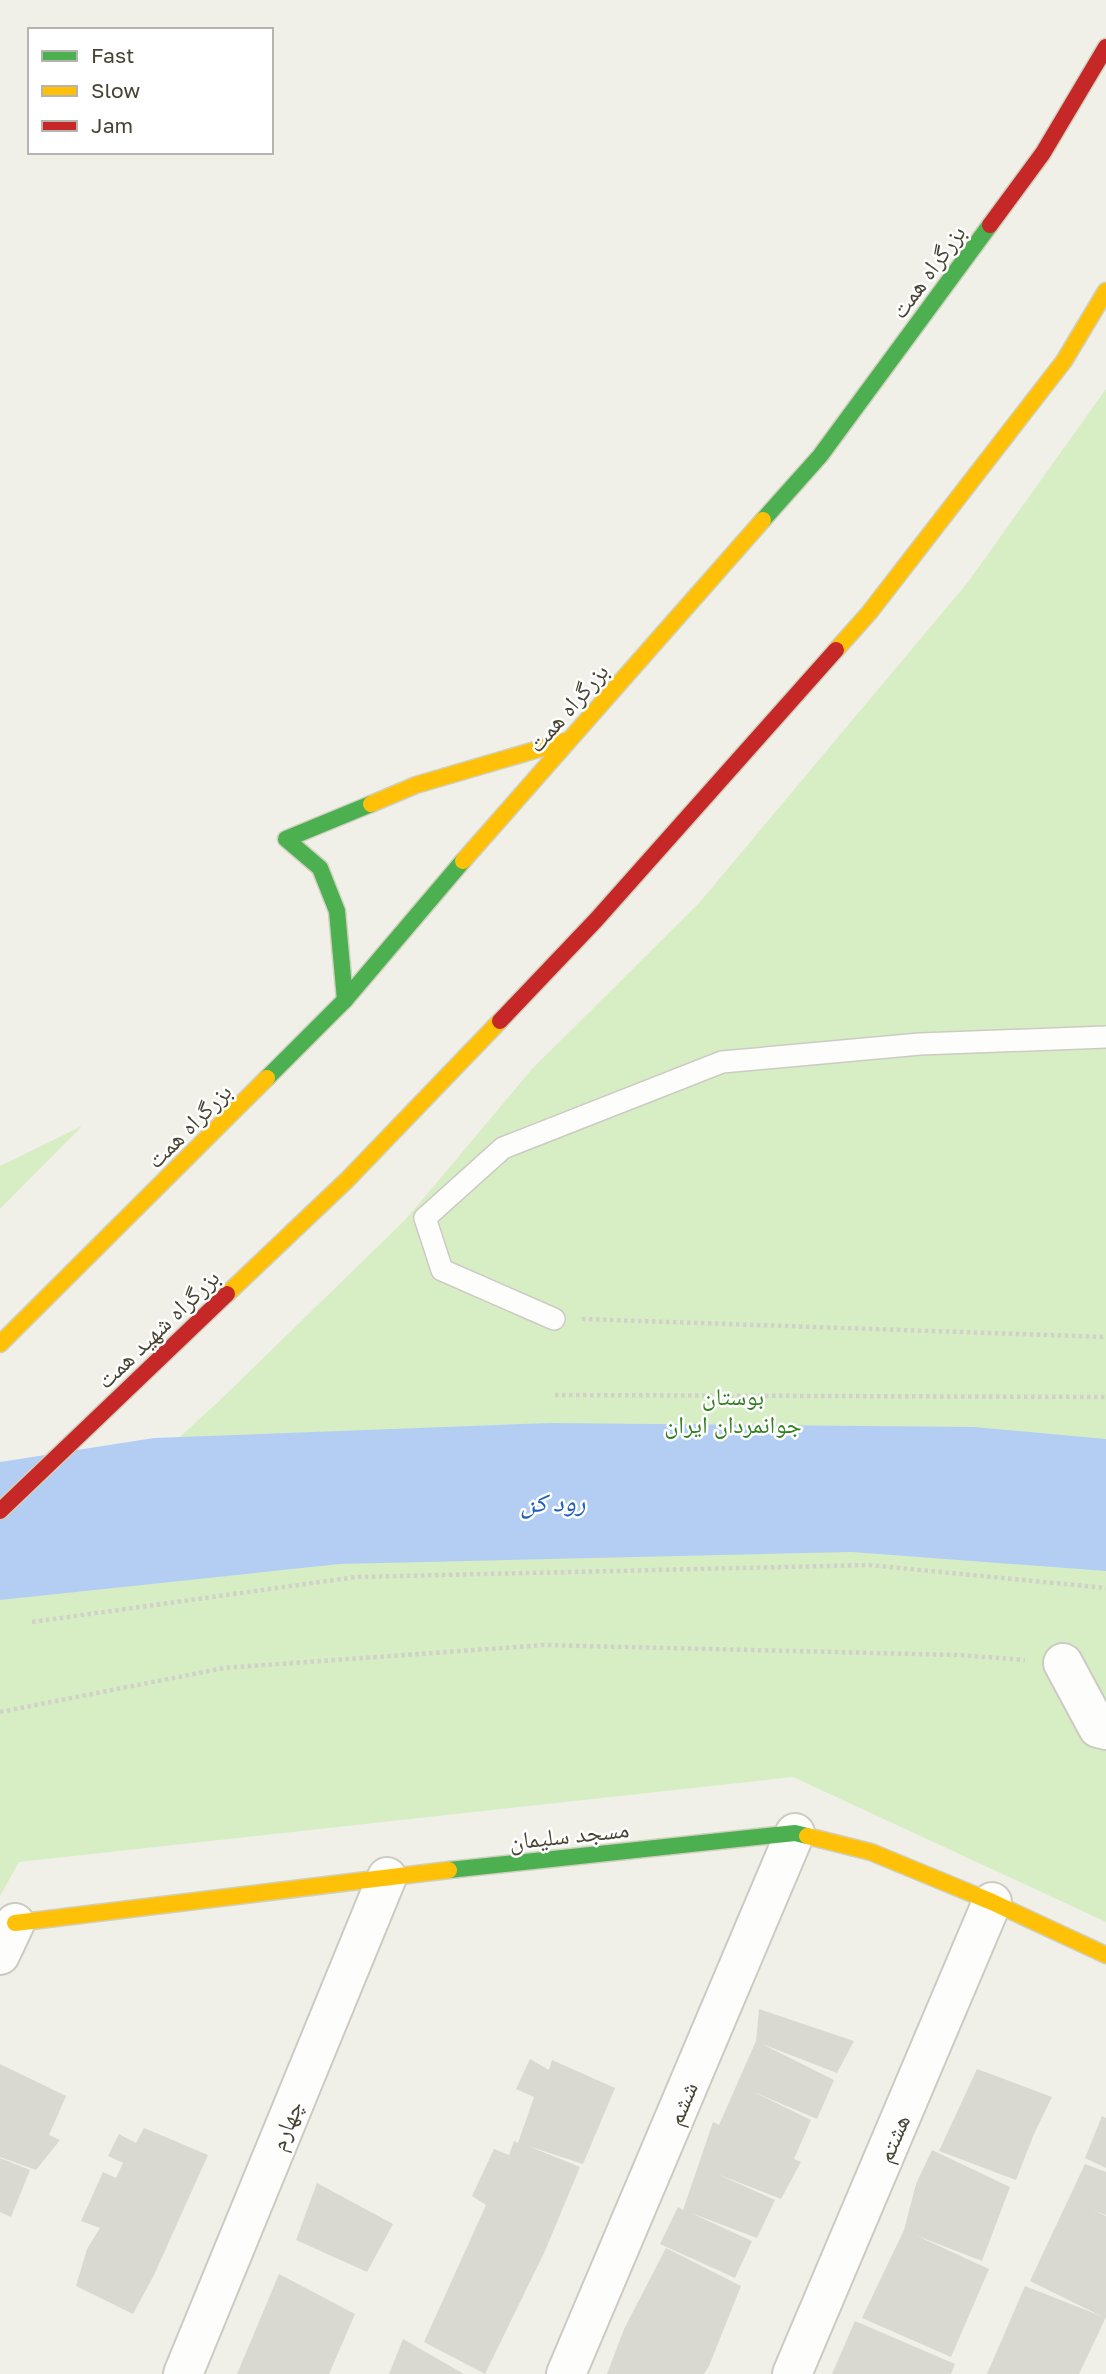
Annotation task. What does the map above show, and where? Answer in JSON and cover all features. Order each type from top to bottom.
[{"type":"main road","name":"بزرگراه همت","points":[[0,1344],[345,1000],[566,741],[820,456],[1042,153],[1106,47]]},
{"type":"main road","name":"بزرگراه شهید همت","points":[[0,1511],[346,1180],[596,920],[869,613],[1064,361],[1106,291]]},
{"type":"main road","points":[[345,1000],[338,911],[320,867],[286,839],[416,785],[566,741]]},
{"type":"main road","name":"مسجد سلیمان","points":[[7,1939],[387,1877],[795,1833],[871,1852],[992,1902],[1106,1955]]},
{"type":"street","points":[[1063,1663],[1097,1728],[1106,1730]]},
{"type":"street","name":"ششم","points":[[566,2374],[795,1833]]},
{"type":"street","name":"چهارم","points":[[183,2374],[387,1877]]},
{"type":"street","name":"هشتم","points":[[792,2374],[992,1902]]},
{"type":"lane","points":[[554,1319],[442,1270],[425,1218],[503,1148],[722,1062],[920,1044],[1106,1037]]},
{"type":"path","points":[[554,1319],[1106,1337]]},
{"type":"path","points":[[555,1395],[1106,1397]]},
{"type":"path","points":[[32,1622],[356,1577],[869,1565],[1106,1588]]},
{"type":"path","points":[[0,1712],[224,1668],[543,1645],[958,1655],[1063,1663]]},
{"type":"green space","name":"بوستان جوانمردان ایران","points":[[1106,389],[1106,1922],[793,1777],[19,1862],[0,1896],[0,1600],[217,1403],[406,1219],[532,1069],[699,903],[968,582]]},
{"type":"green space","points":[[82,1126],[0,1209],[0,1166]]},
{"type":"water","name":"رود کن","points":[[551,1423],[974,1427],[1106,1439],[1106,1571],[852,1552],[340,1564],[0,1600],[0,1462],[154,1438]]},
{"type":"building","points":[[759,2009],[854,2041],[837,2073],[762,2044],[834,2080],[817,2119],[754,2092],[811,2120],[794,2159],[801,2162],[781,2199],[717,2174],[775,2200],[757,2238],[691,2213],[752,2241],[735,2278],[660,2244],[678,2207],[683,2210],[713,2122],[719,2125],[756,2041]]},
{"type":"building","points":[[530,2059],[549,2070],[552,2060],[615,2088],[583,2164],[528,2146],[580,2167],[545,2251],[485,2374],[424,2342],[486,2205],[472,2196],[494,2149],[509,2155],[514,2141],[518,2143],[534,2097],[516,2089]]},
{"type":"building","points":[[0,2064],[66,2096],[49,2135],[60,2140],[36,2170],[0,2157]]},
{"type":"building","points":[[977,2069],[1052,2097],[1016,2180],[939,2151]]},
{"type":"building","points":[[1102,2116],[1106,2118],[1106,2168],[1085,2158]]},
{"type":"building","points":[[144,2128],[208,2155],[154,2275],[133,2314],[76,2286],[87,2249],[100,2228],[81,2221],[103,2172],[116,2178],[123,2163],[108,2156],[119,2134],[136,2143]]},
{"type":"building","points":[[932,2150],[1010,2187],[982,2261],[915,2235],[989,2269],[951,2357],[862,2318],[904,2230],[916,2184]]},
{"type":"building","points":[[0,2158],[30,2170],[11,2217],[0,2212]]},
{"type":"building","points":[[1085,2164],[1106,2172],[1106,2215],[1092,2210],[1106,2216],[1106,2317],[1079,2374],[987,2374],[1025,2286],[1101,2316],[1030,2281]]},
{"type":"building","points":[[317,2183],[393,2224],[367,2272],[296,2240]]},
{"type":"building","points":[[666,2248],[741,2286],[709,2366],[704,2374],[607,2374],[624,2329]]},
{"type":"building","points":[[279,2274],[355,2314],[329,2374],[237,2374]]},
{"type":"building","points":[[855,2321],[955,2364],[951,2374],[832,2374]]},
{"type":"building","points":[[403,2339],[464,2374],[389,2374]]},
{"type":"traffic: fast","points":[[763,520],[820,456],[990,225]]},
{"type":"traffic: fast","points":[[345,1000],[337,911],[320,868],[286,839],[371,804]]},
{"type":"traffic: fast","points":[[267,1078],[345,1000],[463,861]]},
{"type":"traffic: fast","points":[[449,1870],[795,1833],[807,1836]]},
{"type":"traffic: slow","points":[[836,650],[869,613],[1064,361],[1106,291]]},
{"type":"traffic: slow","points":[[463,861],[763,520]]},
{"type":"traffic: slow","points":[[371,804],[416,785],[566,741]]},
{"type":"traffic: slow","points":[[227,1294],[347,1180],[500,1021]]},
{"type":"traffic: slow","points":[[0,1344],[267,1078]]},
{"type":"traffic: slow","points":[[807,1836],[871,1852],[992,1902],[1106,1955]]},
{"type":"traffic: slow","points":[[15,1923],[449,1870]]},
{"type":"traffic: jam","points":[[990,225],[1043,153],[1106,47]]},
{"type":"traffic: jam","points":[[500,1021],[596,920],[836,650]]},
{"type":"traffic: jam","points":[[0,1511],[227,1294]]}]
